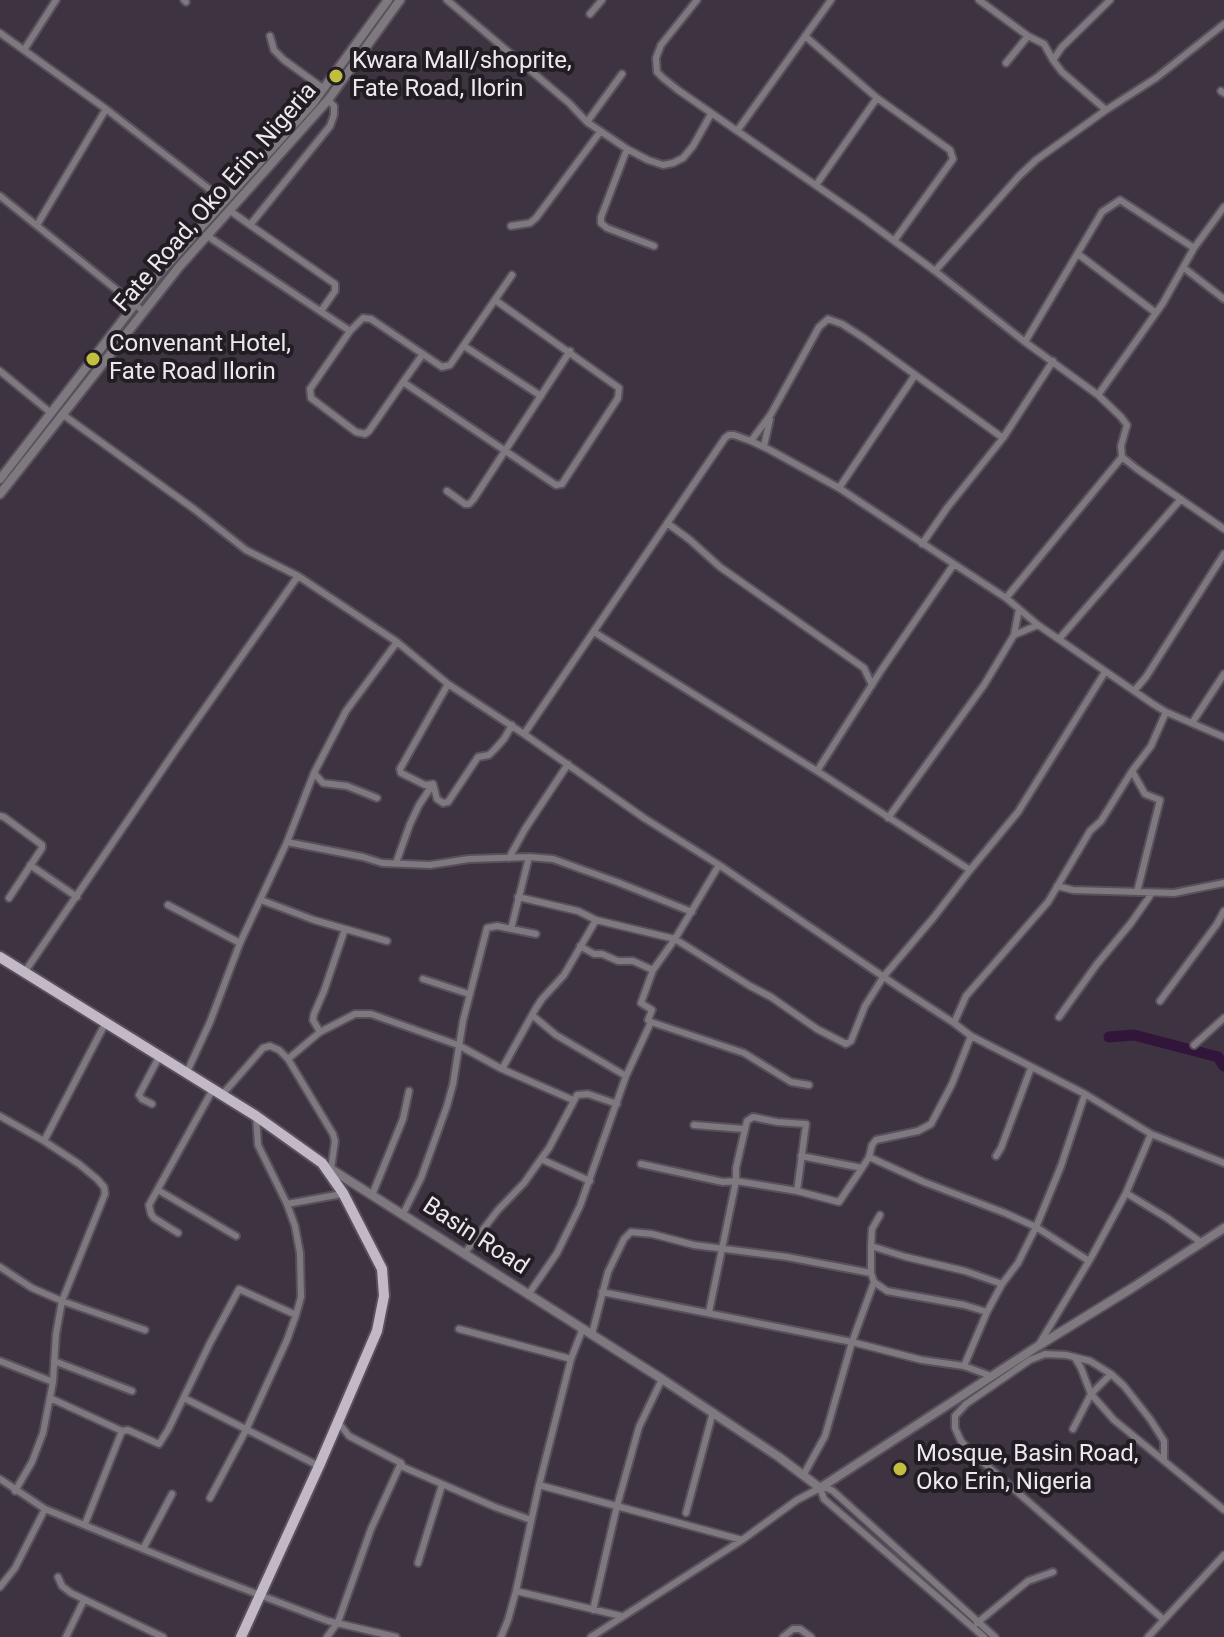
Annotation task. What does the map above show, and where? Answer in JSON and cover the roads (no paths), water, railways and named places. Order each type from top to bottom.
[{"type":"main road","name":"Basin Road","points":[[0,957],[256,1116],[327,1166]]},
{"type":"main road","points":[[241,1637],[319,1466],[382,1314],[382,1269],[327,1166]]},
{"type":"street","points":[[24,50],[56,0]]},
{"type":"street","name":"Fate Road, Oko Erin, Nigeria","points":[[0,479],[173,258],[324,89],[386,0]]},
{"type":"street","name":"Fate Road, Oko Erin, Nigeria","points":[[0,494],[206,235],[328,100],[400,0]]},
{"type":"street","points":[[447,0],[569,103],[587,122],[648,160],[663,165],[683,158],[711,114]]},
{"type":"street","points":[[590,14],[602,0]]},
{"type":"street","points":[[696,0],[661,45],[656,58],[657,72],[711,114],[935,271],[1098,395],[1127,425],[1121,446],[1122,457],[1006,598]]},
{"type":"street","points":[[737,131],[831,0]]},
{"type":"street","points":[[979,0],[1028,36],[1044,44],[1062,47]]},
{"type":"street","points":[[1053,60],[1062,47],[1110,0]]},
{"type":"street","points":[[935,271],[1036,160],[1156,78],[1224,24]]},
{"type":"street","points":[[0,33],[208,188],[220,205]]},
{"type":"street","points":[[270,36],[274,50],[284,60],[324,89]]},
{"type":"street","points":[[805,36],[877,98],[950,150],[953,159],[894,241]]},
{"type":"street","points":[[1006,63],[1028,36]]},
{"type":"street","points":[[1044,44],[1062,72],[1106,110]]},
{"type":"street","points":[[587,122],[622,74]]},
{"type":"street","points":[[816,185],[877,98]]},
{"type":"street","points":[[250,225],[330,126],[334,106],[328,100]]},
{"type":"street","points":[[37,225],[106,109]]},
{"type":"street","points":[[511,226],[530,223],[536,218],[600,132]]},
{"type":"street","points":[[627,149],[601,223],[654,246]]},
{"type":"street","points":[[0,196],[143,311]]},
{"type":"street","points":[[1025,342],[1102,212],[1120,200],[1194,248]]},
{"type":"street","points":[[1098,395],[1156,313],[1194,248],[1224,207]]},
{"type":"street","points":[[229,210],[335,284],[335,291],[321,311]]},
{"type":"street","points":[[206,235],[350,331]]},
{"type":"street","points":[[1078,254],[1156,313]]},
{"type":"street","points":[[1184,268],[1224,299]]},
{"type":"street","points":[[423,354],[365,434],[356,432],[311,398],[310,389],[350,331],[363,318],[371,319],[423,354],[436,364],[450,365],[512,275]]},
{"type":"street","points":[[403,382],[553,483],[562,484],[618,398],[619,388],[495,300]]},
{"type":"street","points":[[751,441],[771,414],[819,327],[828,319],[842,324],[1003,438]]},
{"type":"street","points":[[464,346],[541,396]]},
{"type":"street","points":[[447,491],[469,504],[570,351]]},
{"type":"street","points":[[922,544],[1003,438],[1053,361]]},
{"type":"street","points":[[0,371],[51,413]]},
{"type":"street","points":[[839,488],[915,375]]},
{"type":"street","points":[[62,414],[246,550],[298,576],[397,642],[448,684],[971,1036],[1085,1094],[1151,1134],[1224,1163]]},
{"type":"street","points":[[764,446],[771,414]]},
{"type":"street","points":[[524,734],[725,438],[734,435],[764,446],[839,488],[1006,598],[1038,625],[1166,712],[1224,737]]},
{"type":"street","points":[[1122,457],[1224,529]]},
{"type":"street","points":[[1059,639],[1181,499]]},
{"type":"street","points":[[667,523],[720,567],[864,668],[872,685]]},
{"type":"street","points":[[1134,691],[1224,554]]},
{"type":"street","points":[[817,771],[954,564]]},
{"type":"street","points":[[24,973],[298,576]]},
{"type":"street","points":[[888,818],[984,685],[1014,635],[1019,609]]},
{"type":"street","points":[[1014,635],[1038,625]]},
{"type":"street","points":[[594,632],[970,870]]},
{"type":"street","points":[[186,1074],[314,773],[346,711],[397,642]]},
{"type":"street","points":[[864,668],[882,669]]},
{"type":"street","points":[[518,897],[675,939],[846,1044],[851,1041],[865,1006],[884,976],[1018,812],[1105,672]]},
{"type":"street","points":[[1192,723],[1224,674]]},
{"type":"street","points":[[433,784],[425,785],[401,773],[400,769],[448,684]]},
{"type":"street","points":[[954,1023],[966,996],[1048,902],[1090,831],[1101,821],[1151,746],[1166,712]]},
{"type":"street","points":[[433,784],[437,799],[448,802],[478,757],[489,755],[512,725]]},
{"type":"street","points":[[509,858],[568,764]]},
{"type":"street","points":[[1132,771],[1145,794],[1160,800],[1137,892]]},
{"type":"street","points":[[314,773],[323,783],[347,786],[377,798]]},
{"type":"street","points":[[396,863],[410,824],[433,784]]},
{"type":"street","points":[[0,816],[42,845],[9,898]]},
{"type":"street","points":[[287,842],[382,863],[430,865],[469,859],[553,859],[692,912]]},
{"type":"street","points":[[511,929],[529,857]]},
{"type":"street","points":[[30,865],[77,897]]},
{"type":"street","points":[[719,865],[653,970],[641,1003],[652,1010],[648,1020],[651,1022],[744,1053],[791,1082],[809,1085]]},
{"type":"street","points":[[1057,886],[1073,890],[1174,893],[1224,883]]},
{"type":"street","points":[[1059,1017],[1152,893]]},
{"type":"street","points":[[261,900],[314,920],[387,941]]},
{"type":"street","points":[[168,905],[240,943]]},
{"type":"street","points":[[1160,1001],[1224,911]]},
{"type":"street","points":[[502,1069],[542,999],[564,975],[596,920]]},
{"type":"street","points":[[403,1214],[421,1178],[447,1106],[469,994],[487,928],[493,926],[536,934]]},
{"type":"street","points":[[320,1032],[313,1020],[314,1014],[345,929]]},
{"type":"street","points":[[580,946],[594,954],[618,961],[633,961],[653,970]]},
{"type":"street","points":[[423,979],[469,994]]},
{"type":"street","points":[[288,1059],[320,1032],[355,1014],[371,1014],[458,1045],[502,1069],[573,1100]]},
{"type":"street","points":[[532,1015],[556,1035],[626,1076]]},
{"type":"street","points":[[1194,1045],[1224,1018]]},
{"type":"street","points":[[44,1141],[106,1022]]},
{"type":"street","points":[[528,1295],[557,1253],[580,1206],[626,1076],[651,1022]]},
{"type":"street","points":[[641,1164],[723,1182],[736,1181],[797,1191],[839,1202],[869,1157],[876,1140],[918,1131],[931,1124],[952,1084],[971,1036]]},
{"type":"street","points":[[178,1233],[151,1214],[149,1205],[217,1093],[263,1048],[270,1046],[288,1059],[333,1134],[335,1141],[327,1166]]},
{"type":"street","points":[[152,1104],[139,1095],[159,1057]]},
{"type":"street","points":[[996,1156],[1031,1068]]},
{"type":"street","points":[[372,1195],[403,1119],[409,1091]]},
{"type":"street","points":[[464,1254],[549,1148],[577,1095],[588,1094],[617,1104]]},
{"type":"street","points":[[964,1366],[987,1312],[1036,1227],[1085,1094]]},
{"type":"street","points":[[210,1498],[246,1430],[301,1297],[300,1253],[295,1226],[258,1145],[256,1116]]},
{"type":"street","points":[[709,1312],[744,1129],[753,1117],[806,1124],[797,1191]]},
{"type":"street","points":[[1,1120],[44,1141],[79,1164],[104,1187],[105,1194],[62,1301],[53,1382],[43,1433],[32,1462],[15,1491]]},
{"type":"street","points":[[694,1125],[744,1129]]},
{"type":"street","points":[[1038,1346],[1126,1193],[1151,1134]]},
{"type":"street","points":[[801,1156],[862,1168]]},
{"type":"street","points":[[869,1157],[1036,1227],[1089,1261]]},
{"type":"street","points":[[541,1159],[590,1181]]},
{"type":"street","name":"Basin Road","points":[[327,1166],[662,1379],[804,1474],[820,1488],[824,1499],[831,1505],[975,1625],[995,1637]]},
{"type":"street","points":[[158,1190],[236,1236]]},
{"type":"street","points":[[287,1204],[343,1193]]},
{"type":"street","points":[[1126,1193],[1202,1243]]},
{"type":"street","points":[[880,1215],[872,1229],[871,1273],[874,1282],[887,1291],[987,1312]]},
{"type":"street","points":[[591,1637],[742,1540],[797,1500],[1224,1228]]},
{"type":"street","points":[[592,1334],[608,1272],[624,1239],[631,1232],[722,1250],[787,1257],[871,1273]]},
{"type":"street","points":[[871,1246],[1002,1284]]},
{"type":"street","points":[[0,1267],[32,1288],[145,1330]]},
{"type":"street","points":[[804,1474],[825,1436],[852,1342],[874,1282]]},
{"type":"street","points":[[50,1398],[122,1431],[128,1430],[159,1444],[239,1289],[296,1315]]},
{"type":"street","points":[[868,1299],[887,1291]]},
{"type":"street","points":[[602,1292],[852,1342],[922,1360],[964,1366],[991,1376]]},
{"type":"street","points":[[501,1637],[516,1591],[571,1359],[583,1328]]},
{"type":"street","points":[[459,1329],[571,1359]]},
{"type":"street","points":[[1164,1461],[1164,1441],[1124,1386],[1090,1361],[1066,1355],[1045,1354],[1030,1360],[966,1404],[955,1416],[955,1428],[969,1450],[1164,1620]]},
{"type":"street","points":[[1075,1358],[1091,1394],[1114,1420],[1224,1510]]},
{"type":"street","points":[[0,1361],[53,1382]]},
{"type":"street","points":[[54,1361],[132,1391]]},
{"type":"street","points":[[1073,1429],[1091,1394],[1111,1374]]},
{"type":"street","points":[[593,1610],[639,1427],[662,1379]]},
{"type":"street","points":[[184,1398],[319,1466]]},
{"type":"street","points":[[686,1513],[713,1412]]},
{"type":"street","points":[[338,1421],[349,1436],[401,1463],[403,1467],[531,1520]]},
{"type":"street","points":[[85,1524],[122,1431]]},
{"type":"street","points":[[328,1637],[338,1622],[371,1529],[401,1463]]},
{"type":"street","points":[[0,1479],[45,1509],[143,1549],[328,1621],[396,1637]]},
{"type":"street","points":[[418,1563],[442,1485]]},
{"type":"street","points":[[539,1485],[742,1540]]},
{"type":"street","name":"Basin Road","points":[[820,1488],[827,1488],[840,1497],[984,1637]]},
{"type":"street","points":[[143,1549],[172,1494]]},
{"type":"street","points":[[831,1505],[840,1497]]},
{"type":"street","points":[[0,1587],[10,1576],[45,1509]]},
{"type":"street","points":[[1148,1637],[1224,1555]]},
{"type":"street","points":[[0,1570],[10,1576]]},
{"type":"street","points":[[975,1625],[1028,1581],[1053,1572]]},
{"type":"street","points":[[58,1577],[62,1586],[84,1600],[163,1637]]},
{"type":"street","points":[[516,1591],[622,1617]]},
{"type":"street","points":[[66,1637],[84,1600]]},
{"type":"street","points":[[783,1637],[793,1629],[800,1629],[811,1637]]},
{"type":"waterway","points":[[1109,1037],[1134,1035],[1218,1057],[1224,1066]]},
{"type":"place","name":"Kwara Mall/shoprite, Fate Road, Ilorin","points":[[336,76]]},
{"type":"place","name":"Convenant Hotel, Fate Road Ilorin","points":[[93,359]]},
{"type":"place","name":"Mosque, Basin Road, Oko Erin, Nigeria","points":[[900,1469]]}]
